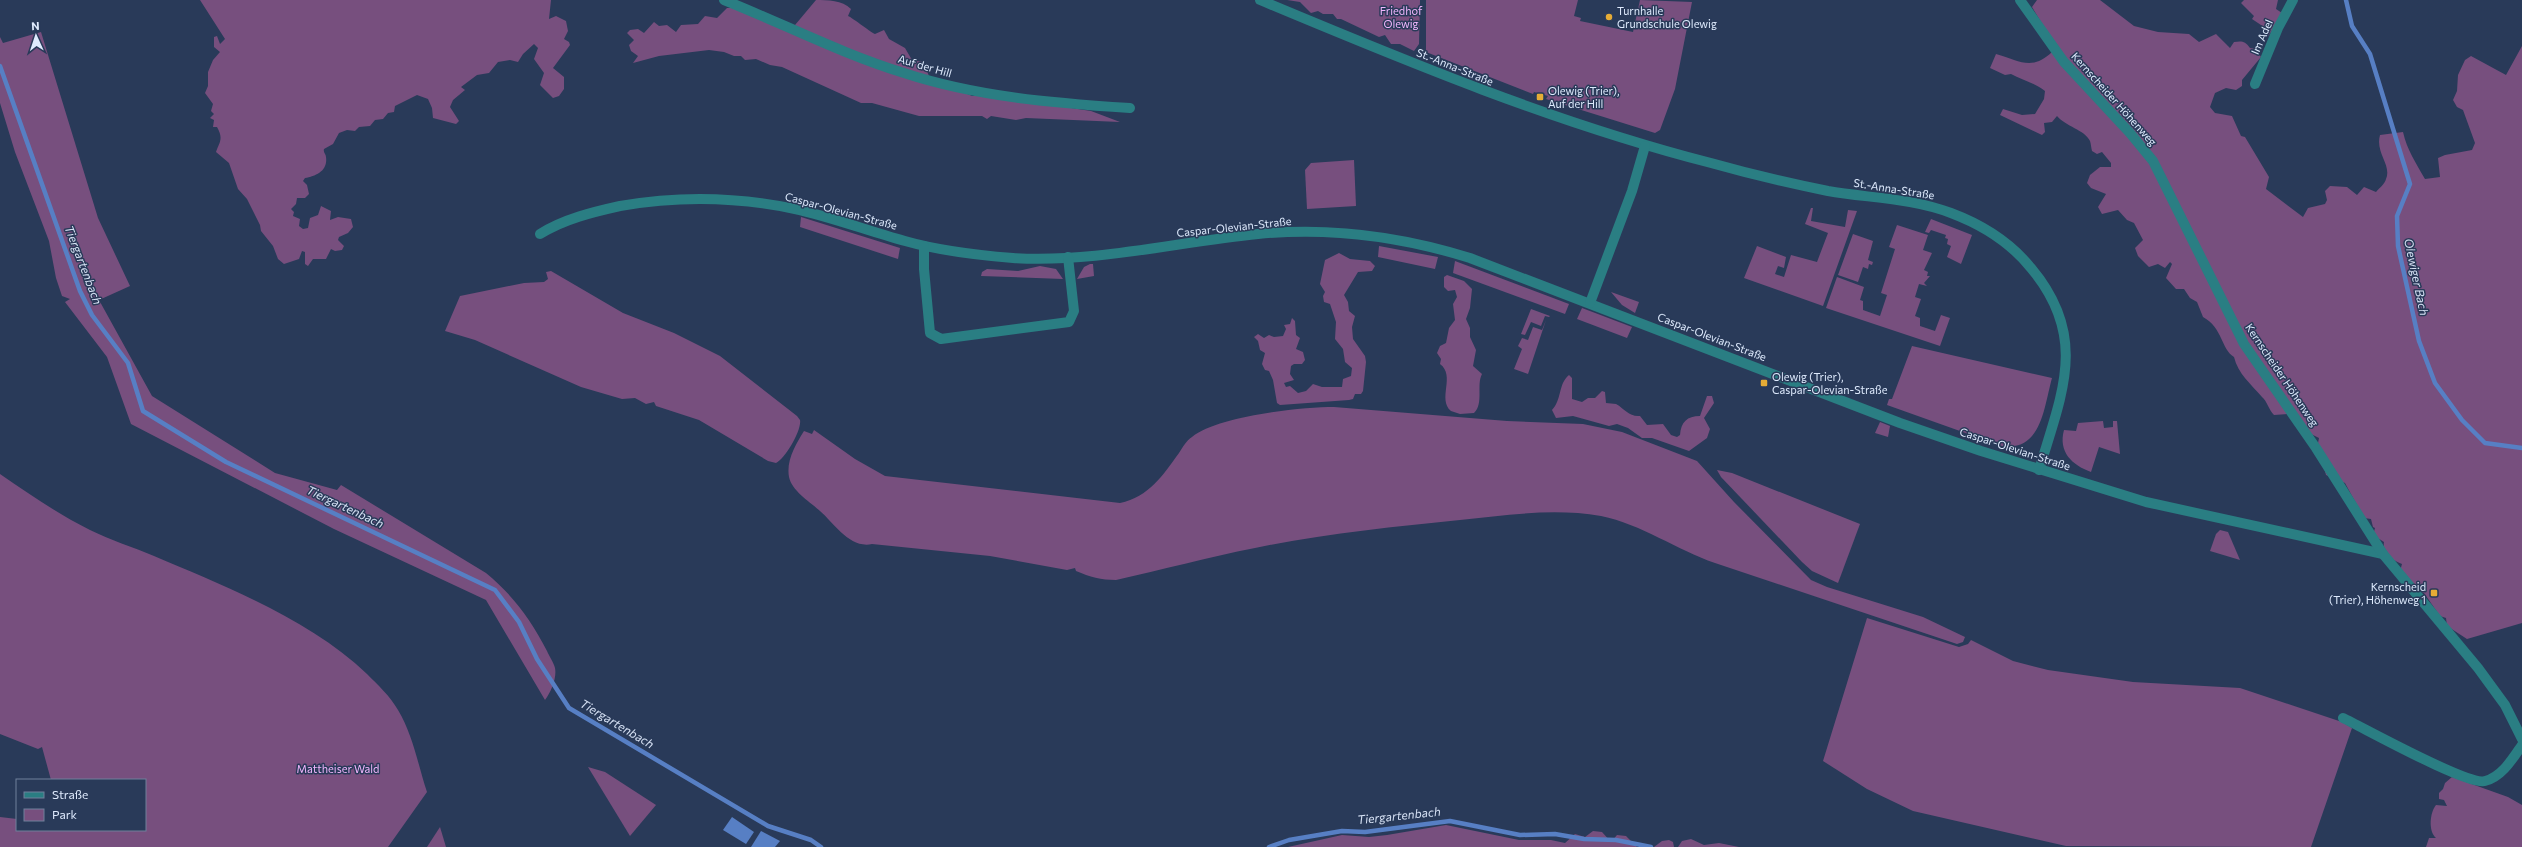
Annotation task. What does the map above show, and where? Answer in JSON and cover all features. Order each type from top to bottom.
[{"type":"street","name":"Auf der Hill","points":[[724,0],[836,50],[904,74],[964,90],[1052,102],[1130,108]]},
{"type":"street","name":"St.-Anna-Straße","points":[[1260,0],[1523,106],[1645,146],[1761,176],[1821,189],[1929,206],[1977,224],[2005,242],[2030,266],[2048,292],[2058,310],[2066,337],[2067,357],[2064,376],[2040,470]]},
{"type":"street","name":"Kernscheider Höhenweg","points":[[2020,0],[2064,62],[2153,160],[2244,344],[2316,448],[2384,554],[2478,668],[2505,705],[2522,739]]},
{"type":"street","name":"Im Adel","points":[[2255,84],[2278,28],[2293,0]]},
{"type":"street","points":[[1590,303],[1632,191],[1645,146]]},
{"type":"street","name":"Caspar-Olevian-Straße","points":[[540,234],[549,228],[582,215],[607,209],[678,200],[712,199],[755,202],[796,209],[924,246],[1001,257],[1068,257],[1260,234],[1291,232],[1350,235],[1446,251],[1590,303],[1900,423],[2040,470],[2146,502],[2384,554]]},
{"type":"street","points":[[924,246],[924,269],[930,333],[940,339],[1069,322],[1074,311],[1068,257]]},
{"type":"street","points":[[2343,718],[2454,773],[2479,782],[2489,780],[2500,772],[2522,745]]},
{"type":"green space","points":[[200,0],[551,0],[549,19],[556,16],[566,21],[568,31],[564,39],[569,42],[570,45],[553,68],[564,77],[564,89],[559,96],[553,98],[540,85],[544,73],[534,59],[538,48],[534,44],[523,54],[518,62],[510,60],[498,62],[489,73],[477,75],[461,87],[465,90],[453,100],[450,107],[459,121],[456,124],[433,118],[432,108],[428,99],[417,95],[395,106],[394,112],[388,113],[383,119],[375,120],[370,126],[359,127],[355,131],[347,130],[339,133],[333,144],[324,149],[326,162],[323,169],[313,176],[305,178],[303,181],[307,185],[309,194],[305,198],[297,198],[296,204],[291,209],[294,212],[293,216],[300,219],[299,226],[303,229],[308,228],[310,218],[318,215],[321,206],[331,211],[330,220],[338,217],[351,219],[353,227],[348,233],[339,237],[338,240],[344,246],[342,250],[335,251],[331,249],[326,259],[313,259],[308,266],[305,264],[305,252],[302,251],[299,259],[284,264],[278,259],[273,246],[261,231],[260,225],[247,199],[238,189],[229,163],[216,152],[221,138],[217,127],[213,127],[214,120],[210,118],[214,114],[211,111],[213,104],[205,93],[208,86],[208,72],[213,60],[220,52],[214,47],[214,37],[217,36],[220,44],[225,39]]},
{"type":"green space","points":[[816,0],[835,1],[847,6],[851,9],[848,16],[875,34],[884,30],[889,39],[905,48],[912,60],[923,62],[929,76],[972,96],[993,96],[1091,111],[1120,122],[1026,118],[1016,120],[991,116],[987,119],[982,116],[919,116],[872,103],[861,103],[782,67],[770,65],[756,59],[745,60],[741,56],[734,56],[724,52],[709,50],[659,56],[633,63],[638,56],[631,51],[629,45],[634,40],[627,33],[630,30],[638,29],[644,33],[654,22],[659,26],[667,25],[676,32],[681,25],[698,24],[705,16],[717,18],[727,8],[734,8],[790,31]]},
{"type":"green space","name":"Friedhof Olewig","points":[[1287,0],[1420,0],[1419,44],[1414,51],[1400,44],[1391,44],[1385,35],[1379,37],[1341,19],[1337,19],[1333,14],[1323,14],[1318,11],[1311,13],[1300,2]]},
{"type":"green space","points":[[1426,0],[1578,0],[1574,16],[1581,18],[1580,21],[1633,32],[1640,0],[1692,2],[1675,89],[1660,130],[1655,133],[1546,99],[1548,96],[1534,92],[1533,94],[1426,52]]},
{"type":"green space","points":[[2037,0],[2100,0],[2134,26],[2158,32],[2189,34],[2199,42],[2216,34],[2230,48],[2234,42],[2243,42],[2250,48],[2256,49],[2261,57],[2242,80],[2242,86],[2236,90],[2226,88],[2215,93],[2210,107],[2215,113],[2232,116],[2241,136],[2245,137],[2269,177],[2266,189],[2303,217],[2308,208],[2325,204],[2327,200],[2325,191],[2330,186],[2347,187],[2357,195],[2364,187],[2376,192],[2384,183],[2387,174],[2387,169],[2380,148],[2380,135],[2403,132],[2409,151],[2425,179],[2440,177],[2438,158],[2445,155],[2472,150],[2475,143],[2463,110],[2457,107],[2453,100],[2457,91],[2458,75],[2465,60],[2471,56],[2506,75],[2522,46],[2522,623],[2467,639],[2447,626],[2446,618],[2440,616],[2424,593],[2418,591],[2400,571],[2402,564],[2392,559],[2387,553],[2384,542],[2373,535],[2375,528],[2373,527],[2371,519],[2364,518],[2345,483],[2326,475],[2318,443],[2319,438],[2311,434],[2289,414],[2274,415],[2264,399],[2242,374],[2234,357],[2226,349],[2218,332],[2210,322],[2203,317],[2197,302],[2190,298],[2184,289],[2176,289],[2166,278],[2172,264],[2170,262],[2165,268],[2158,264],[2149,267],[2138,256],[2135,248],[2143,240],[2134,223],[2127,220],[2118,210],[2102,214],[2098,207],[2106,194],[2091,188],[2087,183],[2090,175],[2100,167],[2111,167],[2111,163],[2102,152],[2097,154],[2092,151],[2090,141],[2084,134],[2065,123],[2057,116],[2052,122],[2044,123],[2045,132],[2042,135],[2000,115],[2003,109],[2022,115],[2035,114],[2044,99],[2045,91],[2037,86],[2011,74],[2005,75],[1990,68],[1996,54],[2026,63],[2032,63],[2045,58],[2052,52],[2041,22],[2032,7]]},
{"type":"green space","points":[[2244,0],[2278,0],[2276,9],[2282,13],[2268,37],[2263,33],[2264,27],[2252,19],[2254,16],[2241,3]]},
{"type":"green space","points":[[41,32],[98,218],[130,286],[99,300],[152,396],[275,473],[337,490],[341,485],[486,573],[505,590],[528,618],[554,664],[554,680],[545,700],[486,600],[334,529],[131,424],[107,357],[65,302],[70,299],[62,296],[56,278],[49,241],[15,152],[0,103],[0,37],[3,43]]},
{"type":"green space","points":[[1354,160],[1356,206],[1307,209],[1305,170],[1311,163]]},
{"type":"green space","points":[[1811,208],[1813,208],[1811,221],[1845,227],[1848,210],[1857,211],[1823,306],[1744,278],[1757,246],[1786,257],[1784,268],[1778,266],[1775,274],[1784,277],[1791,255],[1817,262],[1828,233],[1805,224]]},
{"type":"green space","points":[[801,217],[900,248],[898,259],[800,227]]},
{"type":"green space","points":[[1931,219],[1972,235],[1961,264],[1947,257],[1951,246],[1947,244],[1948,239],[1945,238],[1946,235],[1931,230],[1929,233],[1925,232]]},
{"type":"green space","points":[[1897,225],[1928,235],[1923,250],[1932,253],[1924,270],[1928,272],[1927,276],[1930,276],[1924,283],[1927,286],[1919,284],[1915,297],[1921,299],[1915,316],[1920,318],[1920,326],[1935,331],[1941,315],[1950,318],[1940,346],[1826,308],[1837,277],[1864,287],[1860,300],[1863,301],[1863,310],[1880,316],[1887,295],[1881,293],[1895,249],[1889,247]]},
{"type":"green space","points":[[1853,234],[1873,241],[1868,260],[1873,262],[1872,265],[1869,264],[1868,269],[1863,267],[1858,282],[1838,275]]},
{"type":"green space","points":[[1379,246],[1438,257],[1435,269],[1378,257]]},
{"type":"green space","points":[[1339,253],[1350,259],[1370,261],[1375,266],[1372,271],[1358,272],[1344,295],[1348,302],[1349,311],[1355,316],[1352,327],[1353,339],[1365,356],[1366,362],[1363,391],[1361,394],[1355,394],[1353,399],[1349,400],[1280,405],[1277,403],[1273,380],[1269,371],[1265,370],[1262,364],[1265,353],[1260,350],[1258,341],[1254,337],[1258,334],[1264,338],[1269,335],[1274,337],[1283,336],[1286,329],[1284,325],[1290,324],[1292,318],[1295,321],[1296,335],[1300,338],[1296,349],[1303,352],[1305,360],[1302,364],[1294,364],[1291,366],[1290,374],[1294,380],[1284,383],[1286,387],[1290,386],[1298,393],[1306,391],[1313,384],[1322,387],[1342,387],[1343,379],[1351,376],[1352,368],[1345,362],[1343,349],[1335,339],[1336,322],[1330,304],[1324,302],[1323,296],[1325,292],[1320,284],[1325,260]]},
{"type":"green space","points":[[1455,261],[1569,304],[1565,314],[1453,273]]},
{"type":"green space","points":[[1093,264],[1094,276],[1077,279],[1084,267]]},
{"type":"green space","points":[[1040,266],[1056,269],[1063,279],[981,276],[982,272],[987,269],[1018,271]]},
{"type":"green space","points":[[551,271],[623,313],[674,333],[720,356],[797,416],[800,420],[800,425],[796,437],[784,456],[776,463],[768,461],[699,420],[656,406],[654,402],[646,404],[635,398],[622,399],[581,387],[475,340],[445,331],[460,296],[524,283],[544,282],[548,279],[546,272]]},
{"type":"green space","points":[[1447,275],[1464,281],[1472,289],[1470,308],[1466,319],[1470,328],[1470,337],[1476,350],[1473,366],[1482,374],[1480,378],[1479,404],[1474,413],[1460,414],[1451,411],[1447,406],[1446,375],[1440,364],[1441,359],[1437,353],[1440,346],[1446,343],[1449,328],[1455,320],[1453,304],[1457,297],[1455,290],[1448,291],[1444,287],[1444,277]]},
{"type":"green space","points":[[1611,292],[1639,302],[1635,313],[1622,305]]},
{"type":"green space","points":[[1582,308],[1632,327],[1627,338],[1577,319]]},
{"type":"green space","points":[[1531,309],[1550,316],[1545,316],[1541,326],[1531,322],[1525,335],[1521,334]]},
{"type":"green space","points":[[1546,320],[1528,374],[1514,369],[1522,349],[1518,346],[1522,338],[1528,340],[1533,327],[1542,330]]},
{"type":"green space","points":[[1912,346],[2052,378],[2039,425],[2033,435],[2026,442],[2015,446],[2002,446],[1887,405],[1889,399],[1892,399]]},
{"type":"green space","points":[[1569,375],[1572,378],[1572,399],[1582,402],[1588,398],[1595,398],[1602,391],[1605,392],[1606,403],[1616,404],[1630,414],[1640,416],[1647,425],[1663,424],[1671,435],[1677,437],[1680,435],[1683,423],[1692,417],[1700,416],[1707,396],[1712,396],[1714,403],[1704,418],[1710,429],[1707,438],[1689,451],[1652,438],[1642,438],[1628,428],[1617,424],[1609,426],[1573,416],[1556,418],[1552,410],[1557,402],[1563,383]]},
{"type":"green space","points":[[1319,407],[1507,421],[1583,424],[1622,432],[1697,461],[1734,502],[1811,580],[1827,587],[1923,617],[1965,637],[1963,642],[1957,644],[1701,558],[1645,531],[1601,516],[1548,512],[1530,513],[1357,531],[1255,548],[1111,580],[1086,575],[1076,571],[1075,568],[1067,570],[990,556],[872,544],[864,545],[857,543],[843,534],[797,491],[791,482],[788,471],[792,452],[804,431],[812,434],[814,430],[855,459],[885,476],[1120,503],[1139,496],[1154,484],[1161,477],[1188,440],[1204,430],[1220,423],[1260,414]]},
{"type":"green space","points":[[2103,421],[2104,428],[2113,427],[2113,421],[2117,421],[2120,454],[2099,447],[2091,472],[2078,466],[2068,457],[2063,445],[2064,430],[2076,431],[2078,423]]},
{"type":"green space","points":[[1880,422],[1890,426],[1888,437],[1875,433]]},
{"type":"green space","points":[[1717,470],[1732,473],[1860,524],[1838,583],[1812,571],[1802,562],[1721,477]]},
{"type":"green space","name":"Mattheiser Wald","points":[[0,474],[55,511],[78,524],[105,537],[238,592],[294,621],[345,655],[384,691],[398,710],[408,730],[427,792],[388,847],[0,847],[0,817],[16,819],[16,831],[146,831],[146,779],[51,779],[42,747],[38,749],[0,734]]},
{"type":"green space","points":[[2220,530],[2228,532],[2240,560],[2210,551],[2216,534]]},
{"type":"green space","points":[[1867,618],[1959,647],[1968,644],[1971,640],[2013,661],[2048,670],[2133,682],[2240,688],[2342,722],[2352,728],[2311,847],[2066,846],[1913,811],[1867,789],[1823,761]]},
{"type":"green space","points":[[588,767],[605,772],[656,805],[630,836]]},
{"type":"green space","points":[[2452,777],[2508,797],[2522,805],[2522,847],[2426,847],[2429,838],[2436,838],[2433,835],[2431,826],[2431,817],[2434,808],[2436,805],[2447,806],[2444,800],[2439,799],[2439,793],[2443,789],[2445,783]]},
{"type":"green space","points":[[1446,825],[1519,840],[1551,840],[1565,843],[1575,834],[1585,837],[1593,831],[1602,832],[1611,842],[1617,835],[1626,836],[1637,847],[1288,847],[1342,835],[1369,837]]},
{"type":"green space","points":[[440,827],[446,847],[427,847]]},
{"type":"green space","points":[[1691,839],[1704,845],[1719,843],[1739,847],[1678,847],[1682,841]]},
{"type":"green space","points":[[1669,840],[1673,842],[1674,847],[1654,847],[1662,841]]},
{"type":"water","points":[[732,817],[754,832],[746,844],[723,830]]},
{"type":"water","points":[[761,831],[780,841],[775,847],[751,847]]},
{"type":"waterway","name":"Olewiger Bach","points":[[2346,0],[2352,26],[2370,54],[2410,184],[2397,216],[2398,246],[2419,341],[2435,383],[2462,420],[2485,443],[2522,448]]},
{"type":"waterway","name":"Tiergartenbach","points":[[0,66],[80,291],[92,315],[128,363],[143,411],[226,462],[495,590],[519,622],[537,659],[569,708],[768,826],[811,840],[821,847]]},
{"type":"waterway","name":"Tiergartenbach","points":[[1269,847],[1289,840],[1342,831],[1365,832],[1450,821],[1520,835],[1555,834],[1584,839],[1616,840],[1651,847]]},
{"type":"place","name":"Turnhalle Grundschule Olewig","points":[[1609,17]]},
{"type":"place","name":"Olewig (Trier), Auf der Hill","points":[[1540,97]]},
{"type":"place","name":"Olewig (Trier), Caspar-Olevian-Straße","points":[[1764,383]]},
{"type":"place","name":"Kernscheid (Trier), Höhenweg 1","points":[[2434,593]]}]
